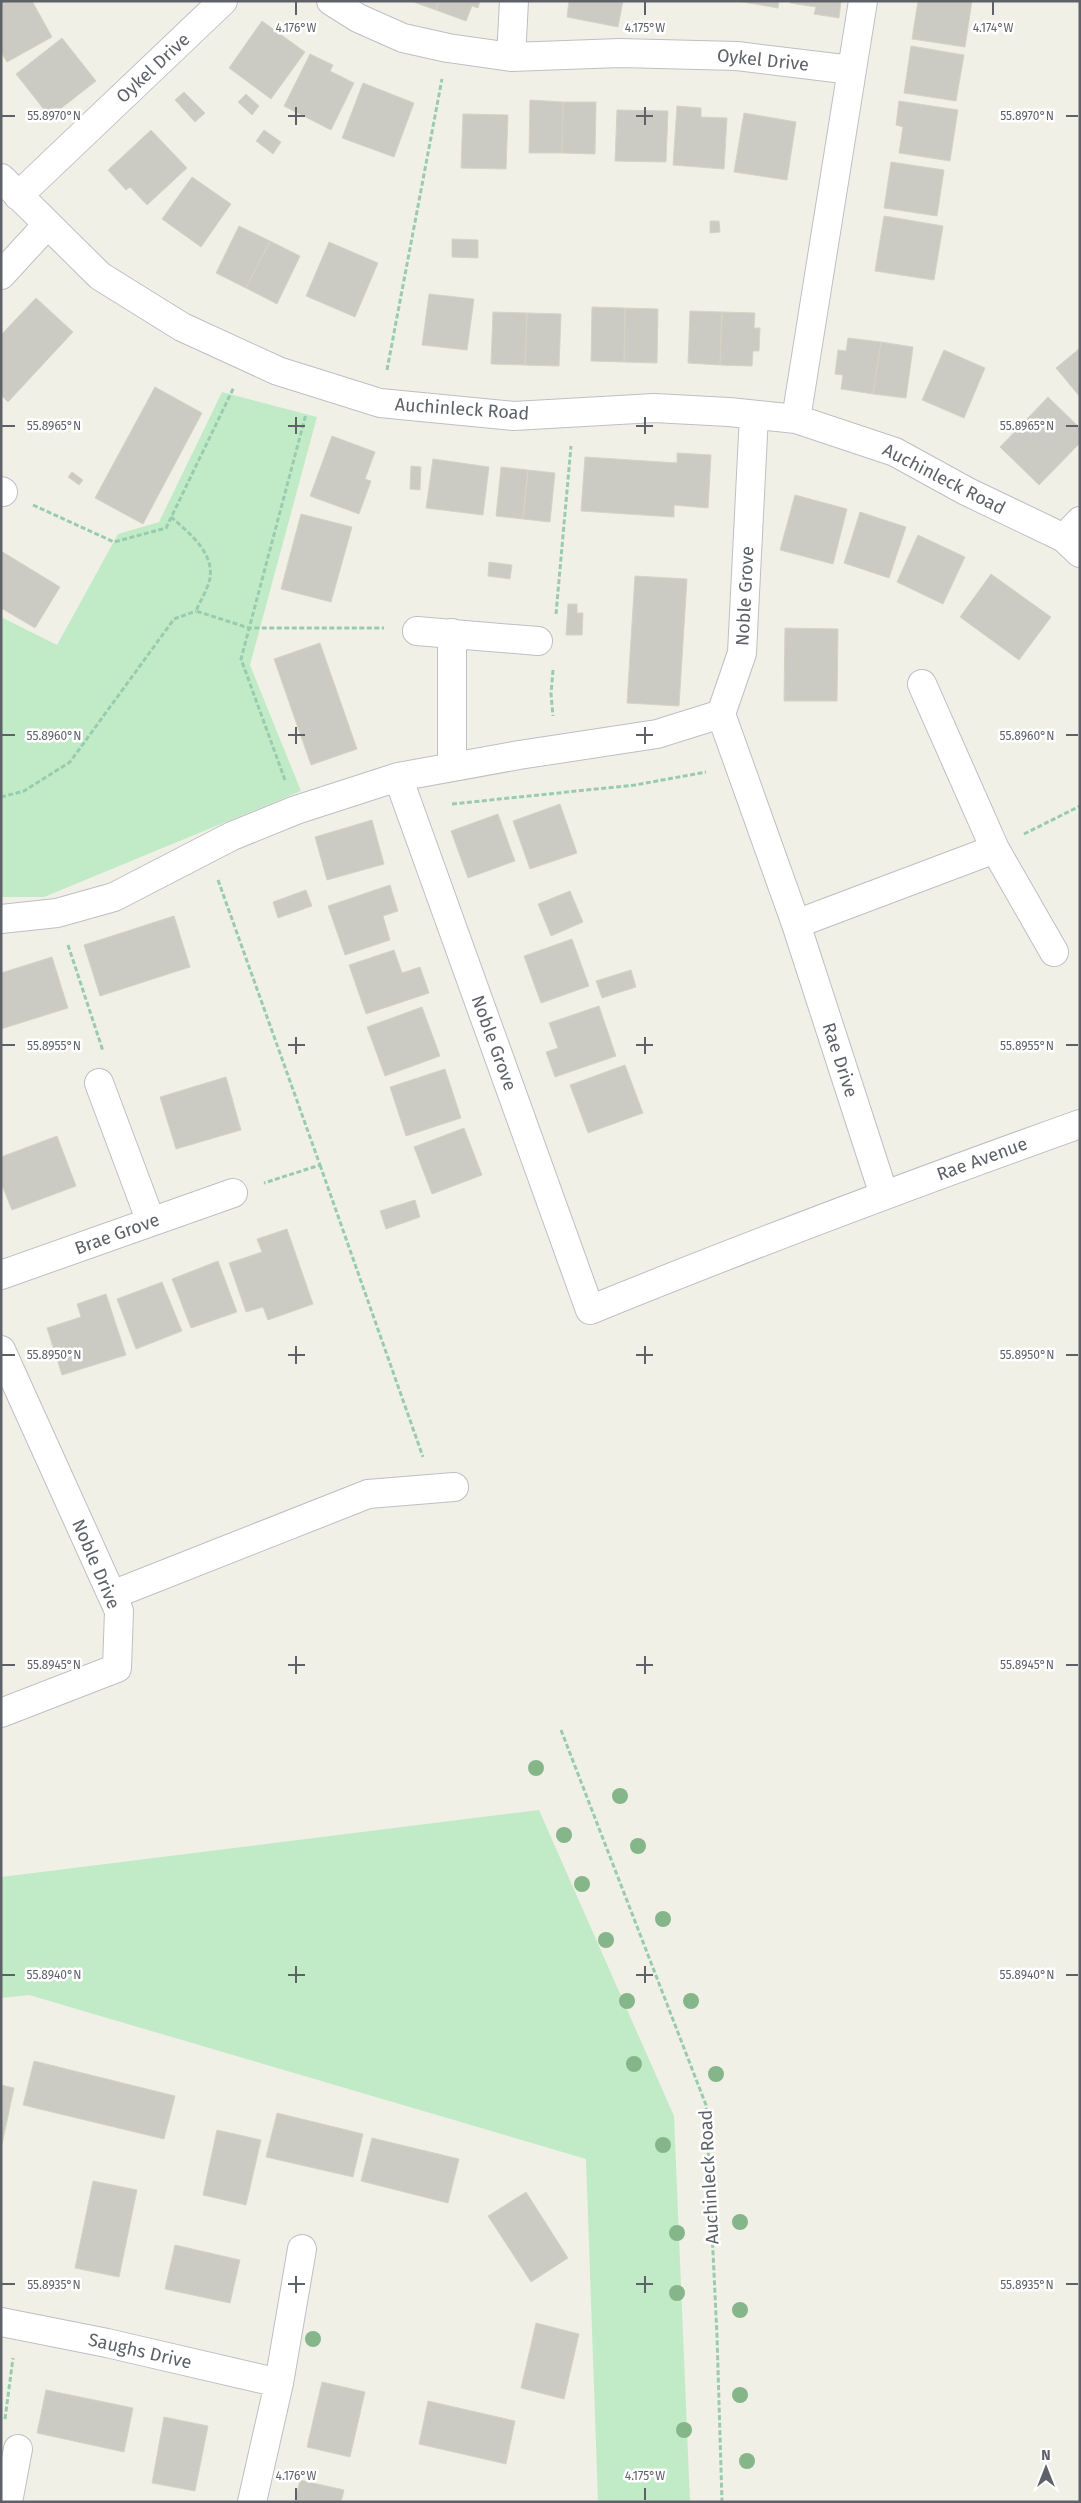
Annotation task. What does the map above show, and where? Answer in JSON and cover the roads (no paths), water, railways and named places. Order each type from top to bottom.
[{"type":"street","name":"Oykel Drive","points":[[9,187],[223,1]]},
{"type":"street","name":"Oykel Drive","points":[[331,1],[358,18],[403,38],[448,48],[511,56],[620,53],[737,56],[852,70]]},
{"type":"street","points":[[511,56],[514,1]]},
{"type":"street","points":[[796,419],[862,1]]},
{"type":"street","name":"Auchinleck Road","points":[[9,187],[100,276],[182,327],[278,371],[380,403],[514,416],[654,408],[796,419],[895,452],[966,491],[1074,538]]},
{"type":"street","points":[[1,275],[47,225]]},
{"type":"street","name":"Noble Grove","points":[[721,714],[742,653],[754,415]]},
{"type":"street","points":[[417,631],[452,633],[547,632]]},
{"type":"street","points":[[452,633],[452,767]]},
{"type":"street","points":[[922,684],[995,850],[1054,952]]},
{"type":"street","points":[[1,919],[57,913],[114,897],[232,836],[296,810],[398,777],[557,749],[657,734],[721,714]]},
{"type":"street","name":"Rae Drive","points":[[721,714],[796,924],[884,1194]]},
{"type":"street","name":"Noble Grove","points":[[398,777],[590,1310]]},
{"type":"street","points":[[796,924],[995,850]]},
{"type":"street","points":[[99,1083],[150,1222]]},
{"type":"street","name":"Rae Avenue","points":[[590,1310],[720,1256],[884,1194],[1080,1124]]},
{"type":"street","name":"Brae Grove","points":[[1,1275],[233,1193]]},
{"type":"street","name":"Noble Drive","points":[[1,1350],[118,1611],[117,1668],[1,1713]]},
{"type":"street","points":[[112,1595],[368,1494],[444,1488]]},
{"type":"street","points":[[252,2502],[279,2383],[302,2249]]},
{"type":"street","name":"Saughs Drive","points":[[10,2324],[107,2342],[279,2383]]},
{"type":"street","points":[[8,2502],[18,2449]]}]
